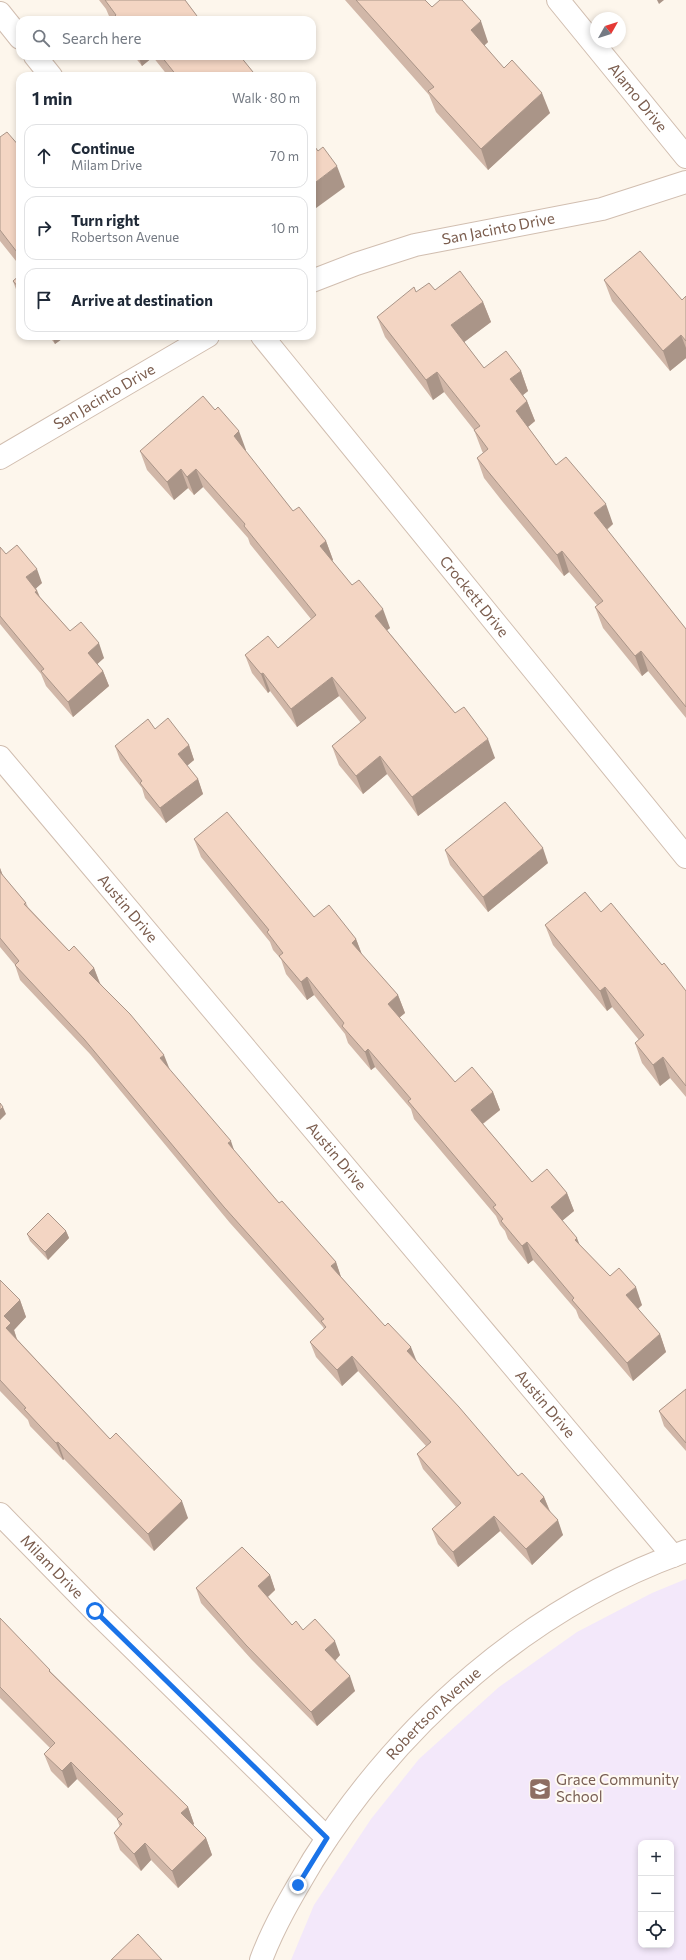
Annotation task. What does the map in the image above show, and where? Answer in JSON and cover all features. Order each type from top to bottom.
[{"type":"street","name":"Alamo Drive","points":[[558,0],[686,158]]},
{"type":"street","points":[[0,13],[16,33]]},
{"type":"street","points":[[38,60],[48,72]]},
{"type":"street","name":"San Jacinto Drive","points":[[316,279],[356,264],[415,245],[602,209],[686,182]]},
{"type":"street","name":"San Jacinto Drive","points":[[0,458],[201,340]]},
{"type":"street","name":"Crockett Drive","points":[[265,340],[686,857]]},
{"type":"street","name":"Austin Drive","points":[[0,757],[680,1554]]},
{"type":"street","name":"Milam Drive","points":[[0,1514],[100,1616],[327,1838]]},
{"type":"street","name":"Robertson Avenue","points":[[261,1960],[277,1923],[327,1838],[394,1752],[424,1720],[483,1667],[509,1646],[571,1606],[610,1585],[680,1554]]},
{"type":"shaded area","name":"Grace Community School","points":[[686,1579],[686,1960],[291,1960],[314,1905],[371,1819],[419,1759],[499,1687],[577,1632],[652,1593]]},
{"type":"building","points":[[105,0],[185,0],[197,16],[115,16],[116,15]]},
{"type":"building","points":[[356,0],[425,0],[432,7],[440,0],[462,0],[481,21],[471,30],[504,68],[512,60],[542,93],[481,149],[428,91],[434,87]]},
{"type":"building","points":[[164,60],[243,60],[253,72],[174,72]]},
{"type":"building","points":[[7,132],[16,142],[16,251],[0,230],[0,137]]},
{"type":"building","points":[[323,147],[337,166],[316,182],[316,148],[318,151]]},
{"type":"building","points":[[640,251],[682,300],[686,296],[686,341],[681,335],[663,351],[604,280]]},
{"type":"building","points":[[460,271],[483,302],[451,325],[484,368],[506,351],[521,371],[510,379],[527,401],[516,411],[556,465],[566,457],[606,504],[594,513],[686,629],[686,707],[641,651],[635,656],[595,607],[603,601],[562,551],[557,555],[477,458],[488,449],[474,430],[480,426],[437,372],[426,380],[377,317],[414,287],[416,292],[429,283],[435,290]]},
{"type":"building","points":[[203,396],[215,410],[218,407],[239,431],[234,436],[293,511],[299,507],[326,541],[320,546],[352,585],[359,580],[383,609],[375,616],[455,713],[464,707],[488,739],[412,797],[380,756],[356,776],[332,746],[366,718],[332,677],[291,709],[263,673],[261,674],[245,655],[268,636],[278,648],[316,615],[244,526],[245,524],[196,469],[187,477],[181,469],[167,482],[140,451]]},
{"type":"building","points":[[17,545],[37,569],[26,577],[37,591],[35,592],[70,631],[81,622],[99,643],[88,653],[103,671],[68,702],[41,671],[44,669],[0,616],[0,547],[6,554]]},
{"type":"building","points":[[168,718],[189,745],[178,754],[198,779],[160,808],[140,783],[142,781],[115,746],[148,719],[155,729]]},
{"type":"building","points":[[505,802],[543,848],[483,897],[445,850]]},
{"type":"building","points":[[227,812],[314,917],[329,905],[356,939],[352,943],[398,995],[388,1004],[455,1082],[472,1067],[493,1092],[471,1110],[532,1182],[547,1169],[567,1193],[551,1207],[577,1238],[575,1240],[610,1276],[619,1268],[636,1287],[626,1295],[660,1334],[627,1363],[572,1300],[574,1298],[527,1242],[522,1246],[501,1221],[503,1219],[493,1207],[496,1205],[408,1101],[411,1099],[368,1049],[365,1052],[342,1026],[344,1023],[307,977],[301,982],[279,956],[283,953],[267,932],[269,930],[194,839]]},
{"type":"building","points":[[0,872],[26,903],[24,904],[69,951],[74,946],[94,968],[89,973],[130,1014],[164,1055],[160,1058],[231,1141],[228,1143],[279,1203],[282,1201],[336,1262],[331,1266],[385,1326],[388,1323],[411,1347],[407,1351],[459,1407],[518,1476],[522,1473],[544,1497],[540,1501],[558,1520],[526,1549],[494,1516],[453,1552],[432,1529],[461,1503],[417,1454],[431,1442],[352,1356],[337,1370],[310,1342],[326,1327],[321,1321],[324,1319],[224,1207],[84,1039],[15,965],[19,961],[0,938]]},
{"type":"building","points":[[585,892],[601,912],[611,903],[662,965],[664,963],[686,991],[686,1086],[663,1057],[653,1065],[635,1043],[644,1035],[605,987],[600,991],[545,925]]},
{"type":"building","points":[[0,1103],[3,1107],[0,1110]]},
{"type":"building","points":[[48,1213],[66,1231],[45,1252],[27,1234]]},
{"type":"building","points":[[0,1280],[20,1300],[4,1316],[11,1323],[6,1328],[110,1439],[116,1433],[182,1501],[148,1534],[58,1442],[56,1443],[24,1409],[26,1408],[0,1380]]},
{"type":"building","points":[[686,1389],[686,1443],[659,1411]]},
{"type":"building","points":[[242,1547],[270,1575],[258,1586],[292,1625],[296,1621],[303,1630],[315,1619],[335,1641],[325,1650],[350,1676],[311,1712],[246,1645],[196,1588]]},
{"type":"building","points":[[0,1618],[50,1670],[49,1671],[188,1807],[181,1813],[206,1838],[172,1871],[145,1843],[134,1854],[114,1833],[122,1824],[117,1819],[123,1814],[71,1762],[62,1771],[44,1754],[55,1743],[0,1687]]},
{"type":"building","points":[[138,1934],[162,1960],[111,1960]]},
{"type":"place","name":"Grace Community School","points":[[540,1789]]},
{"type":"route","points":[[95,1611],[327,1838],[298,1885]]}]
